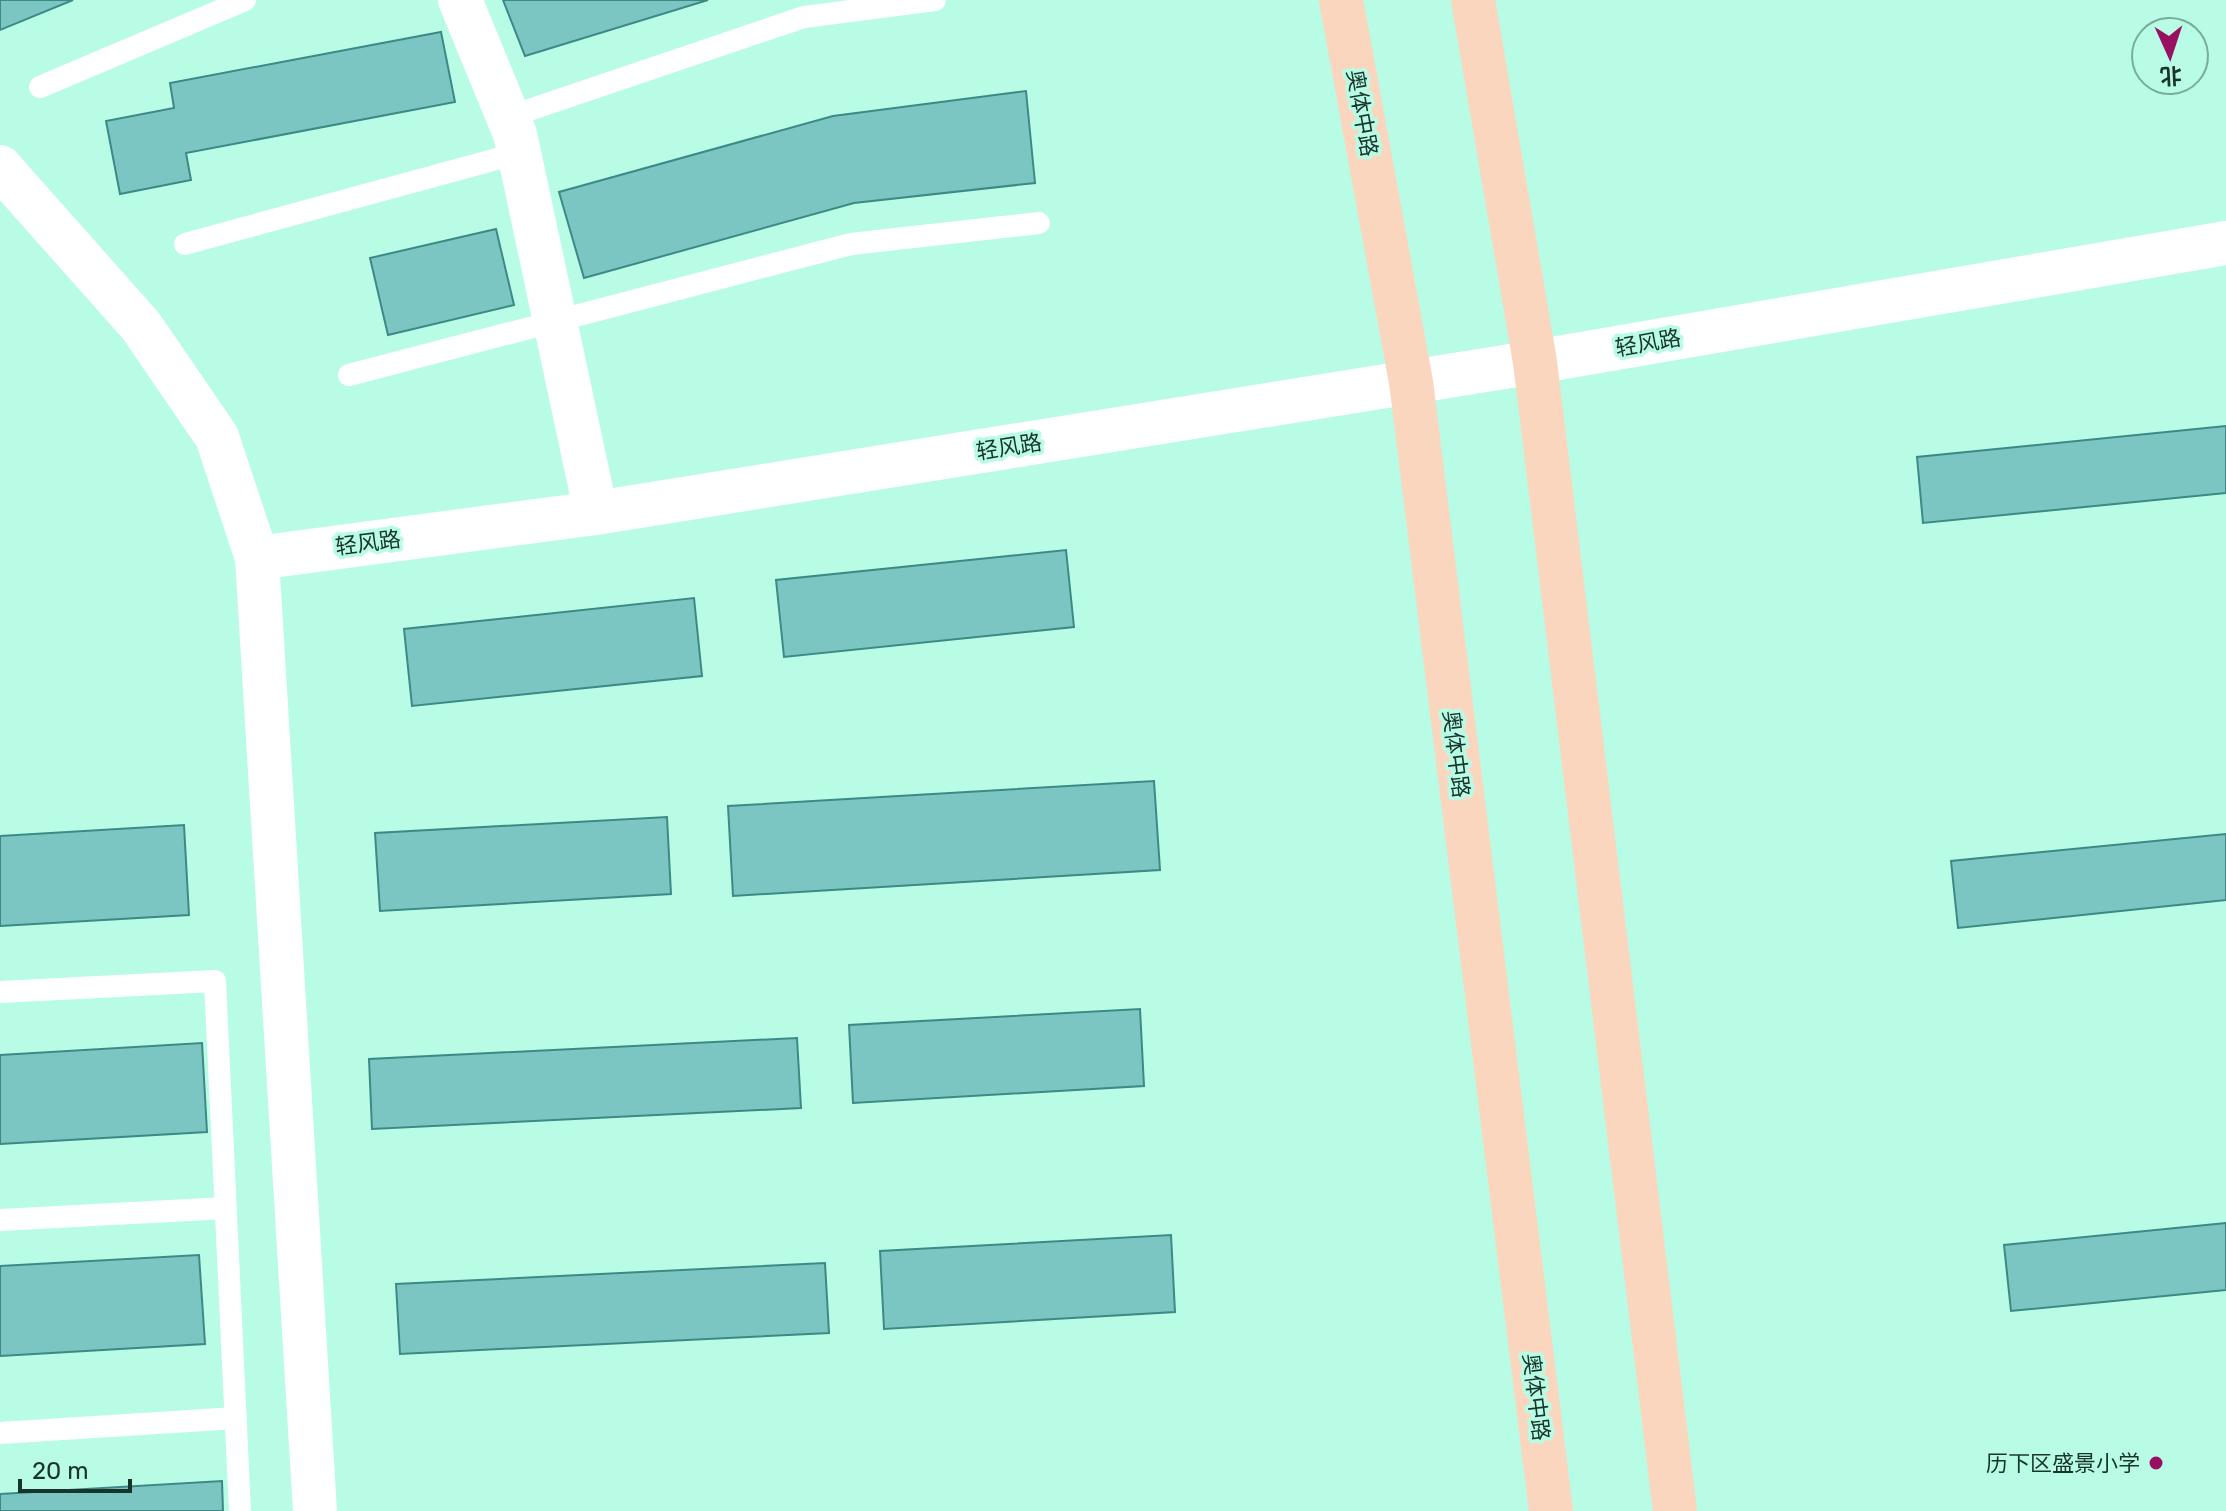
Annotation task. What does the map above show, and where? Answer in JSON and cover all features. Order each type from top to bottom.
[{"type":"main road","name":"奥体中路","points":[[1341,0],[1411,382],[1551,1511]]},
{"type":"main road","points":[[1473,0],[1535,362],[1675,1511]]},
{"type":"street","points":[[460,0],[514,135],[596,513]]},
{"type":"street","points":[[0,167],[141,326],[217,437],[257,558],[315,1511]]},
{"type":"street","name":"轻风路","points":[[257,558],[596,513],[1535,362],[2226,243]]},
{"type":"lane","points":[[40,87],[245,0]]},
{"type":"lane","points":[[185,244],[514,135],[804,17],[935,0]]},
{"type":"lane","points":[[349,375],[851,244],[1039,223]]},
{"type":"lane","points":[[0,992],[215,981],[240,1511]]},
{"type":"lane","points":[[0,1220],[226,1208]]},
{"type":"lane","points":[[0,1433],[236,1418]]},
{"type":"building","points":[[0,0],[73,0],[0,30]]},
{"type":"building","points":[[503,0],[708,0],[525,56]]},
{"type":"building","points":[[441,32],[455,102],[186,153],[191,180],[120,194],[106,121],[174,108],[170,83]]},
{"type":"building","points":[[1026,91],[1035,183],[854,203],[584,278],[559,192],[833,116]]},
{"type":"building","points":[[496,229],[514,305],[388,335],[370,258]]},
{"type":"building","points":[[2226,426],[2226,493],[1923,523],[1917,457]]},
{"type":"building","points":[[1066,550],[1074,627],[784,657],[776,580]]},
{"type":"building","points":[[694,598],[702,676],[412,706],[404,629]]},
{"type":"building","points":[[1154,781],[1160,870],[733,896],[728,806]]},
{"type":"building","points":[[667,817],[671,894],[380,911],[375,833]]},
{"type":"building","points":[[184,825],[189,915],[0,926],[0,836]]},
{"type":"building","points":[[2226,834],[2226,900],[1958,928],[1951,861]]},
{"type":"building","points":[[1140,1009],[1144,1086],[853,1103],[849,1025]]},
{"type":"building","points":[[797,1038],[801,1108],[372,1129],[369,1059]]},
{"type":"building","points":[[202,1043],[207,1132],[0,1144],[0,1055]]},
{"type":"building","points":[[2226,1223],[2226,1290],[2011,1311],[2004,1245]]},
{"type":"building","points":[[1171,1235],[1175,1312],[884,1329],[880,1251]]},
{"type":"building","points":[[199,1255],[205,1344],[0,1356],[0,1266]]},
{"type":"building","points":[[825,1263],[829,1333],[400,1354],[396,1284]]},
{"type":"building","points":[[222,1481],[223,1511],[0,1511],[0,1494]]},
{"type":"place","name":"历下区盛景小学","points":[[2156,1463]]}]
